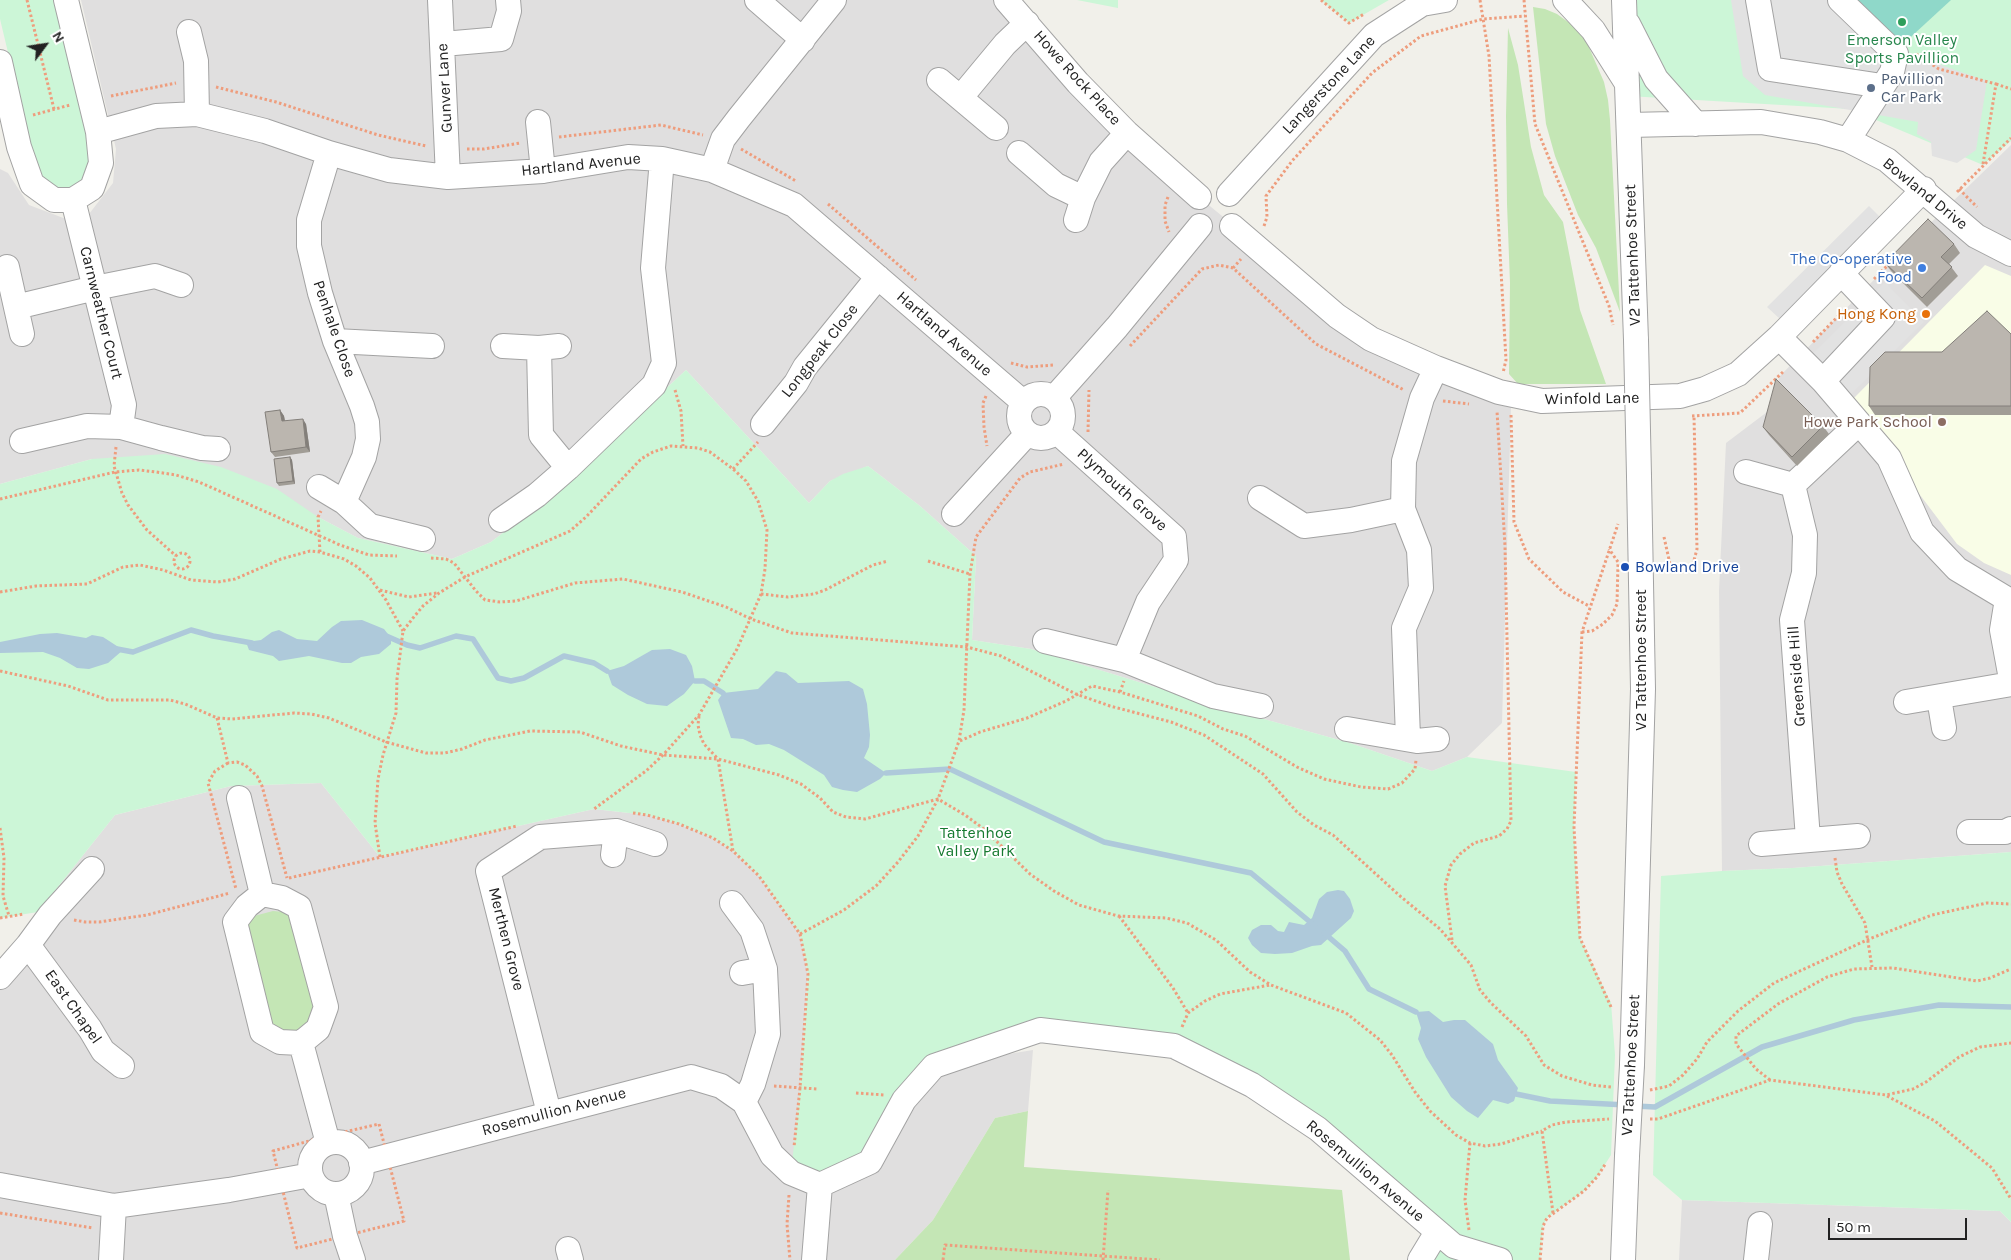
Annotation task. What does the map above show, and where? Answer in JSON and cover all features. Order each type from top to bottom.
[{"type":"street","points":[[0,62],[14,121],[10,150],[32,184],[54,200],[73,200],[92,188],[101,164],[98,132],[66,0]]},
{"type":"street","name":"Gunver Lane","points":[[440,0],[448,177]]},
{"type":"street","points":[[443,44],[501,39],[509,11],[508,0]]},
{"type":"street","points":[[757,0],[802,40]]},
{"type":"street","points":[[712,170],[723,139],[834,0]]},
{"type":"street","name":"Howe Rock Place","points":[[1006,0],[1078,84],[1127,133],[1199,197]]},
{"type":"street","name":"Langerstone Lane","points":[[1229,194],[1374,35],[1422,4],[1445,0]]},
{"type":"street","points":[[1566,0],[1593,30],[1627,84]]},
{"type":"street","points":[[1758,0],[1770,69],[1882,86]]},
{"type":"street","points":[[1840,0],[1896,54],[1892,72],[1848,140]]},
{"type":"street","points":[[1624,9],[1656,79],[1696,124]]},
{"type":"street","name":"V2 Tattenhoe Street","points":[[1623,1260],[1617,1158],[1632,1065],[1643,689],[1636,340],[1624,9]]},
{"type":"street","name":"Howe Rock Place","points":[[961,97],[1005,44],[1027,23]]},
{"type":"street","points":[[189,32],[196,61],[197,114]]},
{"type":"street","points":[[938,80],[961,97],[996,128]]},
{"type":"street","name":"Hartland Avenue","points":[[98,132],[156,116],[197,114],[265,131],[329,153],[389,170],[448,177],[543,170],[628,157],[662,159],[712,170],[794,205],[878,277],[1003,371],[1023,402]]},
{"type":"street","name":"Bowland Drive","points":[[1629,125],[1761,122],[1820,132],[1848,140],[1888,160],[1924,189],[1976,236],[2011,254]]},
{"type":"street","points":[[539,131],[543,170]]},
{"type":"street","name":"Howe Rock Place","points":[[1076,220],[1083,198],[1102,162],[1127,133]]},
{"type":"street","name":"Penhale Close","points":[[329,153],[309,220],[309,246],[320,293],[335,341],[367,422],[368,439],[364,456],[332,495]]},
{"type":"street","points":[[1019,153],[1056,185],[1083,198]]},
{"type":"street","points":[[501,520],[537,495],[568,468],[654,385],[664,363],[653,268],[662,159]]},
{"type":"street","points":[[1217,189],[1229,194],[1237,205],[1236,220],[1232,226],[1220,233],[1206,230],[1200,226],[1194,215],[1196,202],[1199,197],[1210,190],[1217,189]]},
{"type":"street","name":"Winfold Lane","points":[[1232,226],[1337,316],[1371,339],[1436,368],[1500,392],[1542,401],[1680,396],[1705,389],[1738,374],[1778,337],[1924,189]]},
{"type":"street","name":"Carnweather Court","points":[[73,200],[124,405],[121,427]]},
{"type":"street","points":[[1054,398],[1081,383],[1117,327],[1200,226]]},
{"type":"street","points":[[7,267],[22,334]]},
{"type":"street","points":[[1823,381],[1883,317],[1841,273]]},
{"type":"street","points":[[16,307],[155,276],[181,286]]},
{"type":"street","name":"Longpeak Close","points":[[763,424],[796,383],[805,367],[878,277]]},
{"type":"street","points":[[1778,337],[1823,381],[1889,458],[1922,532],[1957,569],[2009,599],[2002,630],[2011,679]]},
{"type":"street","points":[[335,341],[432,346]]},
{"type":"street","points":[[504,346],[549,347],[542,435],[568,468]]},
{"type":"street","points":[[1347,729],[1421,739],[1404,628],[1421,588],[1419,550],[1403,509],[1404,461],[1422,398],[1436,368]]},
{"type":"street","points":[[1039,394],[1054,398],[1062,410],[1063,421],[1058,432],[1044,439],[1033,438],[1027,434],[1019,420],[1023,402],[1039,394]]},
{"type":"street","points":[[1746,472],[1793,485],[1859,423]]},
{"type":"street","points":[[22,441],[87,426],[121,427],[202,448],[218,449]]},
{"type":"street","name":"Plymouth Grove","points":[[1058,432],[1174,537],[1176,560],[1148,602],[1124,660]]},
{"type":"street","points":[[954,514],[1000,461],[1027,434]]},
{"type":"street","name":"Greenside Hill","points":[[1793,485],[1805,534],[1804,573],[1792,620],[1808,839]]},
{"type":"street","points":[[332,495],[370,526],[425,548]]},
{"type":"street","points":[[1260,498],[1304,526],[1351,520],[1403,509]]},
{"type":"street","points":[[1045,641],[1124,660],[1213,696],[1261,706]]},
{"type":"street","points":[[1906,702],[1939,698],[2011,684]]},
{"type":"street","points":[[1939,698],[1944,728]]},
{"type":"street","points":[[239,798],[262,894]]},
{"type":"street","points":[[1969,832],[2006,832],[2011,829]]},
{"type":"street","points":[[613,856],[616,831]]},
{"type":"street","name":"Merthen Grove","points":[[549,1112],[488,871],[540,837],[616,831],[655,844]]},
{"type":"street","points":[[1762,844],[1858,836]]},
{"type":"street","points":[[0,977],[28,945],[50,915],[92,869]]},
{"type":"street","points":[[262,894],[282,898],[299,907],[326,1007],[318,1030],[301,1043],[280,1042],[262,1032],[235,922],[247,906],[262,894]]},
{"type":"street","points":[[732,904],[752,930],[753,971],[768,1034],[748,1093]]},
{"type":"street","name":"East Chapel","points":[[28,945],[90,1028],[103,1051],[122,1066]]},
{"type":"street","name":"Rosemullion Avenue","points":[[361,1163],[549,1112],[691,1077],[748,1093],[772,1155],[791,1173],[820,1185],[870,1162],[904,1100],[934,1066],[1040,1030],[1174,1046],[1252,1086],[1318,1129],[1454,1246],[1500,1260]]},
{"type":"street","points":[[301,1043],[328,1144]]},
{"type":"street","points":[[342,1143],[349,1146],[359,1156],[361,1163],[359,1178],[350,1190],[336,1194],[320,1188],[310,1174],[313,1155],[317,1150],[328,1144],[342,1143]]},
{"type":"street","points":[[0,1185],[114,1206],[229,1190],[310,1174]]},
{"type":"street","points":[[814,1260],[820,1185]]},
{"type":"street","points":[[336,1194],[345,1236],[353,1260]]},
{"type":"street","points":[[111,1260],[114,1206]]},
{"type":"street","points":[[1756,1260],[1760,1224]]},
{"type":"street","points":[[1420,1260],[1437,1232]]},
{"type":"path","points":[[27,0],[54,109]]},
{"type":"path","points":[[1321,0],[1349,23],[1365,14]]},
{"type":"path","points":[[1452,941],[1445,886],[1451,866],[1460,854],[1474,843],[1499,836],[1507,829],[1511,821],[1505,546],[1497,407],[1506,360],[1490,56],[1480,0]]},
{"type":"path","points":[[1524,0],[1535,124],[1610,306],[1614,332]]},
{"type":"path","points":[[1233,268],[1262,234],[1267,217],[1266,196],[1292,161],[1372,73],[1421,36],[1483,19],[1525,16]]},
{"type":"path","points":[[1910,48],[1939,70],[2011,89]]},
{"type":"path","points":[[14,121],[90,100],[189,80],[276,102],[378,135],[432,148],[484,149],[539,131],[661,125],[723,139],[785,173],[800,184]]},
{"type":"path","points":[[1983,166],[1996,84]]},
{"type":"path","points":[[1959,190],[1979,209]]},
{"type":"path","points":[[824,202],[840,213],[921,284]]},
{"type":"path","points":[[1127,350],[1202,270],[1220,265],[1233,268],[1316,344],[1391,384],[1422,398],[1463,404]]},
{"type":"path","points":[[664,363],[679,398],[684,446]]},
{"type":"path","points":[[1020,478],[1000,461],[988,447],[984,427],[983,403],[987,391],[1003,371],[1027,367],[1055,366],[1081,383],[1095,384]]},
{"type":"path","points":[[800,934],[844,910],[876,886],[918,836],[938,799],[959,741],[964,710],[970,574],[976,537],[1020,478],[1030,472],[1063,465],[1078,450],[1088,436],[1081,383]]},
{"type":"path","points":[[1511,412],[1514,522],[1528,559],[1562,592],[1589,606]]},
{"type":"path","points":[[1664,537],[1670,564],[1682,572],[1693,564],[1697,549],[1694,416]]},
{"type":"path","points":[[733,469],[760,440],[765,430],[763,424]]},
{"type":"path","points":[[121,427],[115,450],[115,472],[122,493],[136,518],[176,556]]},
{"type":"path","points":[[380,857],[375,823],[378,779],[386,742],[396,714],[397,679],[403,631],[424,606],[439,593],[465,577],[570,530],[598,506],[642,459],[653,452],[671,446],[698,448],[710,452],[733,469],[746,481],[756,496],[767,530],[765,569],[761,594],[737,649],[699,716],[663,755],[621,791],[594,810]]},
{"type":"path","points":[[0,499],[115,472],[139,470],[156,472],[176,475],[199,482],[320,537],[369,556],[407,556]]},
{"type":"path","points":[[320,552],[318,517],[332,495]]},
{"type":"path","points":[[1611,1011],[1610,1003],[1580,938],[1574,827],[1582,632],[1620,516]]},
{"type":"path","points":[[425,548],[454,564],[485,600],[500,602],[516,600],[575,582],[623,579],[682,592],[792,633],[967,647],[1001,656],[1076,694],[1110,706],[1171,722],[1204,735],[1263,774],[1297,812],[1314,825],[1333,835],[1400,896],[1440,929],[1471,965],[1480,990],[1526,1036],[1544,1065],[1562,1076],[1592,1086]]},
{"type":"path","points":[[1582,632],[1592,630],[1602,624],[1612,615],[1617,604],[1618,562],[1609,549]]},
{"type":"path","points":[[0,592],[36,586],[88,584],[123,566],[140,565],[203,582],[218,582],[235,579],[281,559],[310,551],[344,559],[356,566],[379,590],[403,631]]},
{"type":"path","points":[[184,553],[190,558],[189,566],[179,569],[174,563],[176,556],[184,553]]},
{"type":"path","points":[[761,594],[788,597],[814,594],[873,565],[888,560]]},
{"type":"path","points":[[928,561],[970,574]]},
{"type":"path","points":[[176,575],[179,569]]},
{"type":"path","points":[[379,590],[409,598],[439,593]]},
{"type":"path","points":[[0,671],[68,686],[108,700],[170,700],[185,704],[216,718],[232,720],[294,713],[311,714],[329,718],[386,742],[426,753],[445,753],[505,735],[530,731],[580,732],[620,746],[663,755],[718,759],[779,774],[801,784],[820,798],[833,812],[846,817],[865,819],[938,799],[984,829],[1030,874],[1080,904],[1118,916],[1166,918],[1187,923],[1216,940],[1250,972],[1271,985],[1346,1013],[1380,1040],[1392,1054],[1415,1092],[1430,1110],[1456,1135],[1470,1143],[1485,1146],[1501,1144],[1542,1131],[1552,1125],[1594,1119]]},
{"type":"path","points":[[959,741],[980,732],[1028,718],[1066,701],[1092,686],[1120,692],[1198,716],[1223,729],[1245,736],[1297,767],[1324,780],[1361,787],[1388,790],[1402,783],[1415,770],[1421,739]]},
{"type":"path","points":[[699,716],[700,735],[704,744],[718,759],[733,850]]},
{"type":"path","points":[[216,718],[228,763]]},
{"type":"path","points":[[237,892],[208,783],[215,771],[228,763],[236,762],[245,765],[256,776],[262,786],[287,878]]},
{"type":"path","points":[[0,828],[4,871],[1,882],[9,916]]},
{"type":"path","points":[[1833,838],[1837,872],[1850,900],[1865,923],[1872,968]]},
{"type":"path","points":[[1652,1090],[1669,1086],[1683,1076],[1697,1059],[1707,1042],[1738,1011],[1774,983],[1869,939],[1932,915],[1987,903],[2011,904]]},
{"type":"path","points":[[1118,916],[1173,988],[1188,1012]]},
{"type":"path","points":[[1770,1080],[1756,1069],[1736,1044],[1736,1036],[1778,1004],[1811,985],[1839,972],[1872,968],[1906,968],[1978,981],[1990,978],[2011,968]]},
{"type":"path","points":[[1174,1046],[1188,1012],[1205,1001],[1220,994],[1271,985]]},
{"type":"path","points":[[1886,1096],[1913,1089],[1926,1082],[1959,1057],[1980,1047],[2011,1043]]},
{"type":"path","points":[[1658,1120],[1770,1080],[1886,1096],[1935,1121],[1992,1168],[2011,1199]]},
{"type":"path","points":[[748,1093],[817,1089]]},
{"type":"path","points":[[1542,1131],[1553,1213]]},
{"type":"path","points":[[1464,1250],[1469,1234],[1465,1200],[1470,1143]]},
{"type":"path","points":[[1540,1260],[1543,1226],[1547,1218],[1584,1191],[1617,1158]]},
{"type":"path","points":[[1103,1258],[1108,1190]]},
{"type":"path","points":[[0,1213],[112,1231]]},
{"type":"path","points":[[943,1260],[944,1245],[1103,1258],[1160,1260]]},
{"type":"shaded area","points":[[81,0],[1006,0],[1199,197],[1371,339],[1511,406],[1502,723],[1467,757],[1432,771],[1350,743],[1217,706],[1031,649],[972,640],[976,556],[920,506],[868,466],[830,481],[809,503],[686,370],[542,503],[491,542],[452,559],[358,538],[318,517],[92,459],[0,484],[0,169],[8,173],[29,205],[66,219],[89,214],[113,183],[116,149]]},
{"type":"shaded area","name":"Pavillion Car Park","points":[[1731,0],[1846,0],[1893,45],[1921,58],[1987,81],[1976,150],[1957,163],[1932,156],[1931,142],[1917,134],[1918,122],[1765,95],[1743,76]]},
{"type":"shaded area","name":"Emerson Valley Sports Pavillion","points":[[1855,0],[1951,0],[1901,46]]},
{"type":"shaded area","points":[[2011,145],[2011,852],[1793,868],[1722,871],[1719,591],[1726,443],[1767,412],[1780,376],[1911,242]]},
{"type":"shaded area","points":[[1869,206],[1888,225],[1780,319],[1767,307]]},
{"type":"shaded area","name":"Howe Park School","points":[[1985,265],[2011,276],[2011,575],[1984,563],[1957,544],[1911,483],[1894,447],[1854,398]]},
{"type":"shaded area","points":[[1885,282],[1924,322],[1846,399],[1807,359]]},
{"type":"shaded area","points":[[362,620],[384,629],[391,638],[391,644],[379,654],[361,657],[351,663],[309,656],[279,661],[273,656],[249,650],[246,642],[261,640],[272,632],[279,630],[297,639],[317,641],[341,621]]},
{"type":"shaded area","points":[[57,633],[86,638],[92,635],[103,637],[123,650],[108,663],[89,669],[77,668],[60,658],[43,652],[0,653],[0,642],[40,634]]},
{"type":"shaded area","points":[[670,649],[686,655],[692,666],[695,681],[684,694],[667,706],[647,704],[612,685],[607,671],[624,666],[652,650]]},
{"type":"shaded area","points":[[776,671],[786,673],[798,683],[849,681],[863,689],[867,704],[870,735],[869,747],[864,758],[886,773],[880,779],[857,792],[843,790],[832,787],[824,775],[784,750],[769,744],[756,745],[743,739],[731,738],[718,700],[723,693],[758,689]]},
{"type":"shaded area","points":[[321,783],[380,857],[594,809],[647,815],[679,824],[713,838],[733,851],[759,876],[800,934],[808,974],[800,1088],[1033,1050],[1028,1111],[995,1118],[933,1220],[895,1260],[0,1260],[0,964],[38,912],[115,815],[231,786]]},
{"type":"shaded area","points":[[1344,891],[1350,899],[1354,911],[1351,918],[1321,945],[1292,953],[1275,954],[1261,953],[1252,945],[1248,938],[1252,930],[1261,925],[1271,925],[1278,931],[1284,932],[1289,922],[1304,925],[1312,918],[1319,899],[1327,892]]},
{"type":"shaded area","points":[[1429,1011],[1443,1022],[1465,1020],[1493,1044],[1498,1060],[1518,1088],[1514,1101],[1508,1104],[1493,1100],[1478,1118],[1451,1097],[1426,1057],[1418,1039],[1421,1028],[1416,1012]]},
{"type":"shaded area","points":[[1682,1200],[2000,1211],[2011,1222],[2011,1260],[1679,1260]]},
{"type":"green space","points":[[0,0],[58,0],[93,162],[87,176],[77,187],[53,190],[38,178],[0,19]]},
{"type":"green space","points":[[1077,0],[1118,0],[1118,8]]},
{"type":"green space","points":[[1321,0],[1389,0],[1349,23]]},
{"type":"green space","points":[[1629,0],[2011,0],[2011,141],[1983,165],[1850,109],[1628,96]]},
{"type":"green space","points":[[1533,7],[1557,14],[1579,30],[1588,45],[1604,82],[1610,120],[1620,312],[1596,248],[1578,215],[1555,156],[1546,124]]},
{"type":"green space","points":[[1508,28],[1518,65],[1531,147],[1544,195],[1563,222],[1580,310],[1606,384],[1518,384],[1509,374],[1510,283],[1506,116]]},
{"type":"green space","name":"Tattenhoe Valley Park","points":[[686,370],[809,503],[830,481],[843,474],[868,466],[920,506],[976,556],[972,640],[1031,649],[1217,706],[1350,743],[1432,771],[1467,757],[1576,772],[1574,827],[1580,938],[1611,1003],[1615,1055],[1611,1155],[1597,1177],[1584,1191],[1547,1218],[1543,1226],[1540,1260],[1411,1260],[1431,1227],[1318,1129],[1174,1046],[1040,1030],[934,1066],[870,1162],[820,1185],[791,1173],[800,1088],[808,974],[800,934],[759,876],[733,851],[713,838],[679,824],[647,815],[594,809],[380,857],[321,783],[231,786],[115,815],[38,912],[0,918],[0,484],[92,459],[165,454],[221,467],[277,489],[318,517],[358,538],[452,559],[491,542],[542,503]]},
{"type":"green space","points":[[2011,852],[2011,1222],[2000,1211],[1682,1200],[1653,1175],[1661,876]]},
{"type":"green space","points":[[273,911],[284,912],[291,917],[317,1021],[313,1031],[272,1034],[244,926],[254,916]]},
{"type":"green space","points":[[1028,1111],[1024,1167],[1342,1190],[1350,1260],[895,1260],[933,1220],[995,1118]]},
{"type":"building","name":"The Co-operative Food","points":[[1928,219],[1954,244],[1941,257],[1952,267],[1922,298],[1885,263]]},
{"type":"building","points":[[1987,311],[2011,334],[2011,406],[1869,406],[1870,367],[1885,352],[1942,352]]},
{"type":"building","points":[[1776,379],[1823,426],[1792,457],[1763,427]]},
{"type":"building","points":[[280,410],[282,421],[303,419],[306,447],[271,452],[265,412]]},
{"type":"building","points":[[290,457],[293,481],[277,483],[274,459]]},
{"type":"waterway","points":[[117,649],[133,652],[191,630],[252,643]]},
{"type":"waterway","points":[[384,635],[407,645],[420,648],[456,636],[473,639],[498,678],[511,681],[524,678],[564,656],[594,663],[607,671]]},
{"type":"waterway","points":[[695,681],[704,681],[723,693]]},
{"type":"waterway","points":[[886,773],[950,769],[1104,842],[1251,873],[1315,926]]},
{"type":"waterway","points":[[1324,933],[1345,951],[1369,989],[1416,1012]]},
{"type":"waterway","points":[[1635,1106],[1655,1107],[1762,1047],[1854,1020],[1939,1005],[2011,1007]]},
{"type":"waterway","points":[[1516,1094],[1550,1101],[1626,1105]]},
{"type":"place","name":"Emerson Valley Sports Pavillion","points":[[1902,22]]},
{"type":"place","name":"Pavillion Car Park","points":[[1871,88]]},
{"type":"place","name":"The Co-operative Food","points":[[1922,268]]},
{"type":"place","name":"Hong Kong","points":[[1926,314]]},
{"type":"place","name":"Howe Park School","points":[[1942,422]]},
{"type":"place","name":"Bowland Drive","points":[[1625,567]]}]
